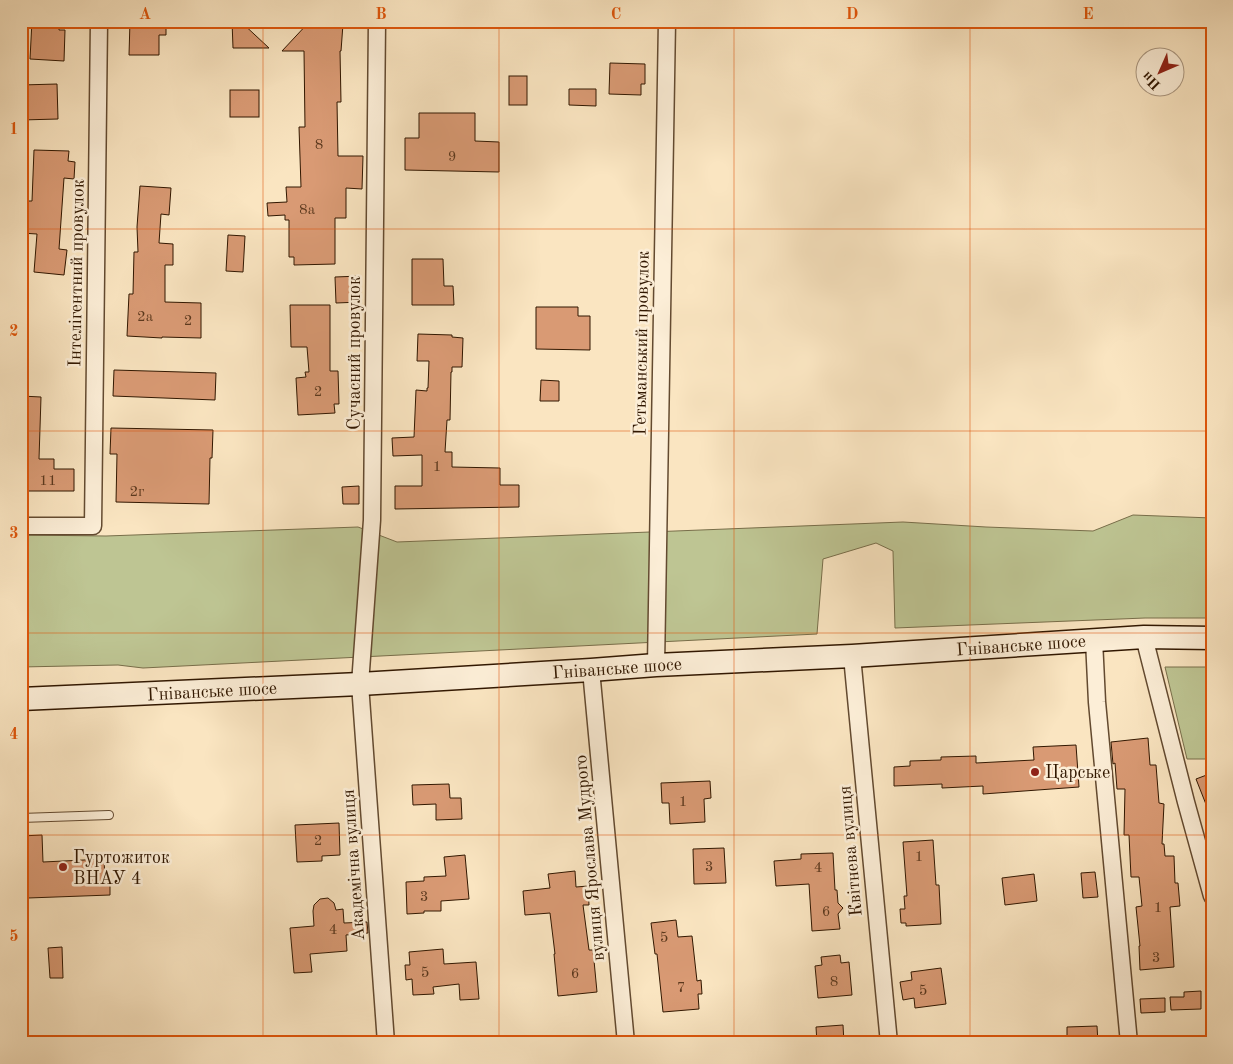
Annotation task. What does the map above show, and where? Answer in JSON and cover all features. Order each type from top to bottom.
[{"type":"main road","name":"Гніванське шосе","points":[[21,699],[360,684],[1144,637],[1212,638]]},
{"type":"street","name":"Інтелігентний провулок","points":[[21,526],[93,526],[99,21]]},
{"type":"street","name":"Сучасний провулок","points":[[360,684],[372,520],[376,21]]},
{"type":"street","name":"Гетьманський провулок","points":[[656,665],[667,21]]},
{"type":"street","points":[[1144,637],[1212,896]]},
{"type":"street","points":[[1094,640],[1097,702],[1129,1043]]},
{"type":"street","name":"Квітнева вулиця","points":[[852,656],[889,1043]]},
{"type":"street","name":"вулиця Ярослава Мудрого","points":[[591,670],[626,1043]]},
{"type":"street","name":"Академічна вулиця","points":[[360,684],[386,1043]]},
{"type":"lane","points":[[21,818],[109,815]]},
{"type":"green space","points":[[1133,515],[1212,518],[1212,618],[1145,618],[895,628],[893,551],[876,543],[823,559],[817,634],[143,668],[118,665],[21,667],[21,535],[106,536],[358,527],[397,542],[903,522],[1093,531]]},
{"type":"green space","points":[[1165,667],[1212,667],[1212,759],[1187,759]]},
{"type":"building","points":[[32,21],[59,21],[59,30],[65,30],[64,61],[30,59]]},
{"type":"building","points":[[130,21],[166,21],[166,35],[159,35],[159,55],[129,55]]},
{"type":"building","points":[[232,21],[240,21],[269,48],[233,48]]},
{"type":"building","points":[[310,21],[336,21],[336,23],[343,24],[340,51],[341,102],[337,102],[338,156],[363,156],[362,189],[346,188],[346,218],[335,218],[335,264],[294,265],[294,257],[289,257],[289,220],[285,220],[285,215],[268,216],[267,203],[287,202],[286,187],[301,187],[299,127],[305,127],[304,51],[282,51]]},
{"type":"building","points":[[610,63],[645,64],[645,84],[641,84],[641,95],[609,94]]},
{"type":"building","points":[[509,76],[527,76],[527,105],[509,105]]},
{"type":"building","points":[[57,84],[58,119],[21,120],[21,85]]},
{"type":"building","points":[[569,89],[596,89],[596,106],[569,105]]},
{"type":"building","points":[[230,90],[259,90],[259,117],[230,117]]},
{"type":"building","points":[[419,113],[475,113],[475,141],[499,142],[499,172],[405,170],[405,138],[419,138]]},
{"type":"building","points":[[34,150],[69,151],[68,161],[75,162],[74,179],[64,178],[59,249],[67,250],[64,275],[34,272],[37,234],[21,233],[21,208],[25,208],[26,201],[32,201]]},
{"type":"building","points":[[140,186],[171,188],[169,215],[161,214],[159,243],[173,244],[173,265],[165,265],[165,302],[201,303],[201,338],[127,336],[129,294],[133,294],[134,252],[138,252],[137,227]]},
{"type":"building","points":[[228,235],[245,236],[243,272],[226,271]]},
{"type":"building","points":[[412,259],[443,259],[444,286],[453,286],[454,305],[412,305]]},
{"type":"building","points":[[360,276],[361,302],[336,303],[335,277]]},
{"type":"building","points":[[290,305],[330,305],[330,371],[338,371],[339,404],[334,404],[335,413],[298,415],[296,378],[306,377],[305,372],[309,372],[307,347],[291,347]]},
{"type":"building","points":[[536,307],[578,307],[578,316],[590,316],[590,350],[536,349]]},
{"type":"building","points":[[418,334],[452,335],[452,337],[463,338],[462,367],[452,367],[451,372],[450,420],[447,420],[445,452],[452,452],[452,467],[500,468],[500,485],[519,485],[519,507],[395,509],[395,486],[422,486],[422,455],[393,456],[392,438],[414,437],[416,390],[427,391],[428,388],[429,361],[417,361]]},
{"type":"building","points":[[114,370],[216,373],[215,400],[113,396]]},
{"type":"building","points":[[541,380],[559,381],[559,401],[540,401]]},
{"type":"building","points":[[21,396],[41,397],[39,459],[54,459],[54,469],[74,469],[74,491],[21,491]]},
{"type":"building","points":[[111,428],[213,430],[209,504],[116,502],[117,454],[110,454]]},
{"type":"building","points":[[359,486],[359,504],[343,504],[342,487]]},
{"type":"building","points":[[1148,738],[1150,765],[1156,765],[1159,803],[1164,804],[1162,844],[1164,844],[1165,856],[1174,856],[1175,883],[1178,883],[1180,906],[1170,907],[1174,967],[1140,970],[1140,946],[1136,907],[1142,906],[1139,877],[1131,877],[1129,835],[1124,835],[1125,789],[1117,789],[1111,742]]},
{"type":"building","points":[[1076,745],[1079,787],[983,794],[983,786],[942,788],[942,784],[894,786],[894,767],[910,766],[910,761],[941,760],[941,757],[976,756],[976,763],[1034,760],[1033,747]]},
{"type":"building","points":[[1212,773],[1212,817],[1211,817],[1196,779]]},
{"type":"building","points":[[710,781],[711,798],[704,799],[705,822],[670,824],[669,803],[662,803],[661,783]]},
{"type":"building","points":[[449,784],[450,798],[461,798],[462,819],[436,820],[436,804],[413,805],[412,785]]},
{"type":"building","points":[[339,823],[340,855],[322,856],[322,861],[297,862],[295,825]]},
{"type":"building","name":"Гуртожиток ВНАУ 4","points":[[42,835],[43,862],[104,859],[105,880],[110,879],[110,895],[28,898],[27,868],[21,868],[21,836]]},
{"type":"building","points":[[933,840],[936,885],[939,885],[941,924],[906,926],[906,923],[901,923],[900,909],[905,909],[904,896],[907,896],[903,842]]},
{"type":"building","points":[[724,848],[726,883],[694,884],[693,849]]},
{"type":"building","points":[[833,853],[835,890],[837,890],[838,903],[843,908],[838,914],[840,929],[812,931],[809,884],[776,886],[774,861],[801,859],[801,854]]},
{"type":"building","points":[[465,855],[469,899],[441,901],[441,911],[407,914],[406,882],[424,881],[424,877],[446,876],[444,857]]},
{"type":"building","points":[[575,871],[576,887],[588,886],[589,905],[583,905],[589,950],[593,950],[597,992],[558,996],[550,913],[525,915],[523,891],[550,888],[548,874]]},
{"type":"building","points":[[1095,872],[1098,897],[1083,898],[1081,873]]},
{"type":"building","points":[[1034,874],[1037,901],[1005,905],[1002,878]]},
{"type":"building","points":[[328,898],[334,903],[336,910],[343,909],[344,923],[367,922],[368,933],[346,935],[347,951],[310,954],[312,972],[294,973],[290,928],[314,926],[314,905],[320,899]]},
{"type":"building","points":[[676,920],[678,937],[692,936],[697,981],[701,980],[702,994],[698,994],[699,1009],[663,1012],[657,954],[655,954],[651,923]]},
{"type":"building","points":[[62,947],[63,978],[50,978],[48,948]]},
{"type":"building","points":[[443,949],[444,964],[476,962],[479,999],[460,1000],[459,984],[433,987],[434,994],[413,995],[412,979],[406,980],[405,965],[410,965],[409,952]]},
{"type":"building","points":[[840,955],[841,963],[849,962],[852,995],[818,998],[815,966],[822,965],[821,957]]},
{"type":"building","points":[[941,968],[946,1004],[915,1008],[914,998],[903,1000],[900,982],[912,980],[911,972]]},
{"type":"building","points":[[1201,991],[1201,1009],[1171,1010],[1170,997],[1184,997],[1184,992]]},
{"type":"building","points":[[1165,998],[1165,1012],[1141,1013],[1140,999]]},
{"type":"building","points":[[843,1025],[844,1043],[817,1043],[816,1027]]},
{"type":"building","points":[[1097,1026],[1098,1043],[1067,1043],[1067,1027]]},
{"type":"place","name":"Царське","points":[[1035,772]]},
{"type":"place","name":"Гуртожиток ВНАУ 4","points":[[63,867]]}]
